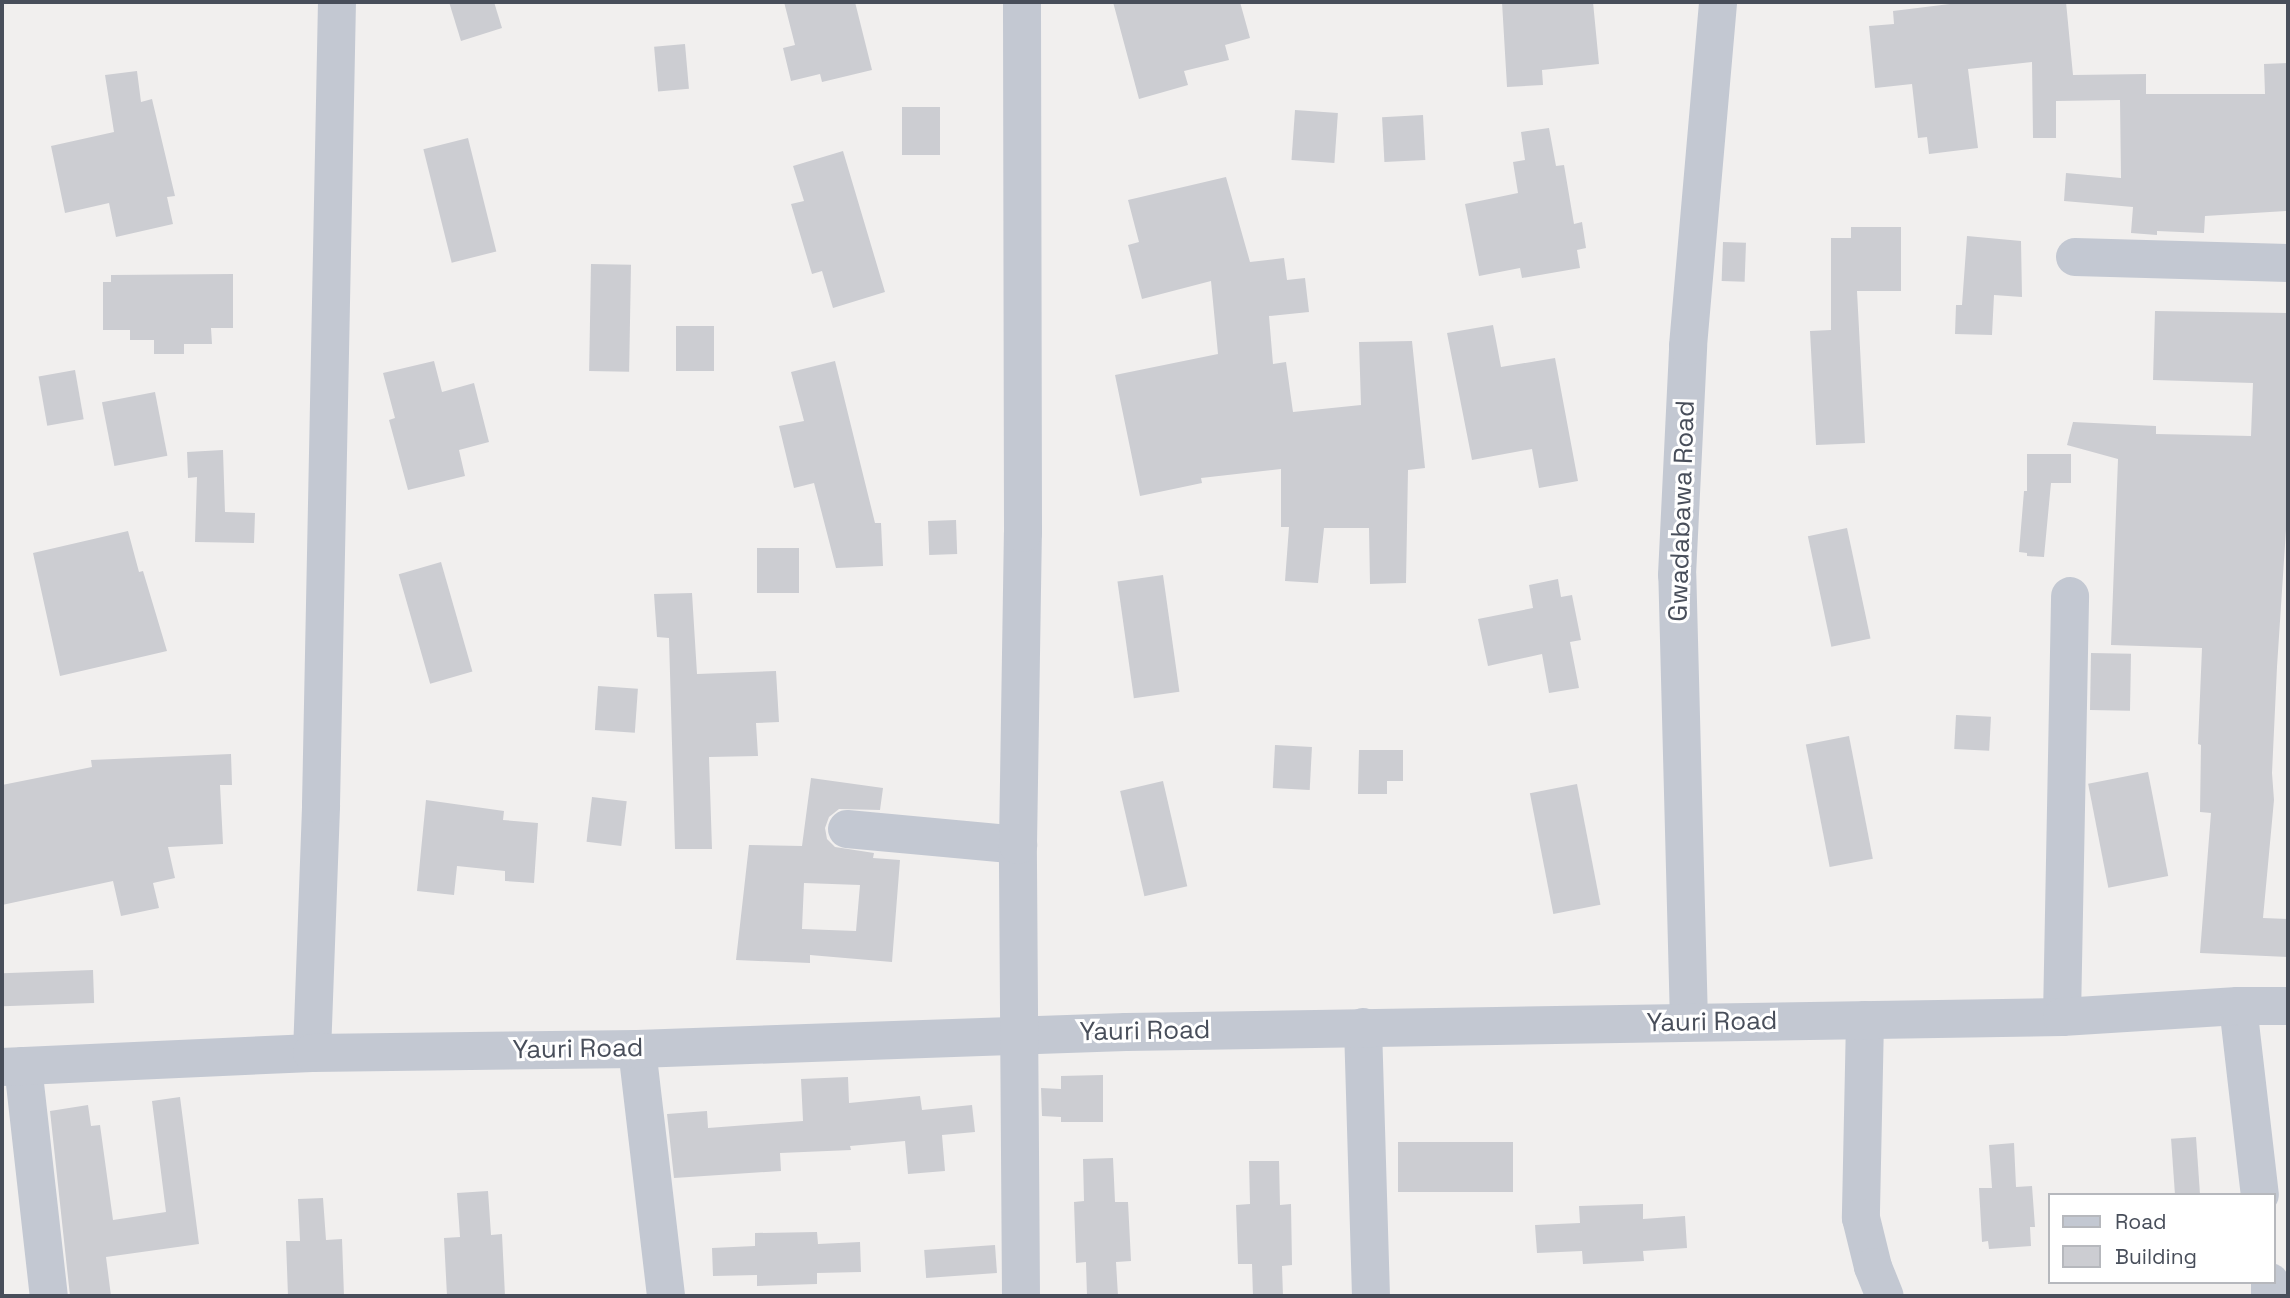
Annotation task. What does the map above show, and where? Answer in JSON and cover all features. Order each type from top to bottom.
[{"type":"street","points":[[312,1053],[322,791],[337,2]]},
{"type":"street","points":[[1021,1296],[1018,845],[1023,533],[1022,2]]},
{"type":"street","name":"Gwadabawa Road","points":[[1689,1022],[1677,575],[1688,346],[1718,2]]},
{"type":"street","points":[[2075,257],[2288,263]]},
{"type":"street","points":[[2062,1017],[2070,596]]},
{"type":"street","points":[[847,829],[1018,845]]},
{"type":"street","points":[[2238,1006],[2260,1193]]},
{"type":"street","name":"Yauri Road","points":[[12,1066],[312,1053],[637,1049],[1021,1034],[2062,1017],[2238,1006],[2288,1006]]},
{"type":"street","points":[[1865,1020],[1860,1218],[1873,1267],[1885,1296]]},
{"type":"street","points":[[1363,1027],[1371,1296]]},
{"type":"street","points":[[637,1049],[666,1296]]},
{"type":"street","points":[[12,1066],[49,1296]]},
{"type":"building","points":[[449,2],[494,2],[502,28],[461,41]]},
{"type":"building","points":[[784,2],[855,2],[872,70],[822,82],[820,74],[791,81],[783,48],[795,45]]},
{"type":"building","points":[[1113,2],[1240,2],[1250,38],[1225,45],[1229,60],[1184,71],[1188,85],[1139,99]]},
{"type":"building","points":[[1502,2],[1593,2],[1599,64],[1542,70],[1543,85],[1507,87]]},
{"type":"building","points":[[1966,2],[2066,2],[2073,75],[2146,74],[2146,94],[2265,94],[2264,64],[2288,63],[2286,211],[2205,216],[2204,233],[2157,231],[2157,235],[2131,233],[2133,207],[2064,201],[2066,173],[2121,178],[2120,100],[2056,101],[2056,138],[2033,138],[2032,62],[1968,69],[1978,148],[1929,154],[1927,137],[1918,138],[1912,84],[1875,88],[1869,26],[1894,24],[1893,11]]},
{"type":"building","points":[[685,44],[689,89],[658,92],[654,47]]},
{"type":"building","points":[[137,71],[141,102],[152,99],[175,196],[167,197],[173,224],[116,237],[109,203],[65,213],[51,146],[114,132],[105,75]]},
{"type":"building","points":[[902,107],[940,107],[940,155],[902,155]]},
{"type":"building","points":[[1295,110],[1338,113],[1334,163],[1292,160]]},
{"type":"building","points":[[1423,115],[1425,160],[1384,162],[1382,117]]},
{"type":"building","points":[[1549,128],[1556,166],[1564,165],[1574,224],[1582,222],[1586,248],[1577,250],[1580,268],[1522,278],[1520,268],[1479,276],[1465,204],[1518,193],[1513,162],[1525,160],[1521,132]]},
{"type":"building","points":[[468,138],[496,252],[452,263],[423,149]]},
{"type":"building","points":[[843,151],[885,292],[833,308],[822,271],[812,274],[791,204],[804,201],[793,166]]},
{"type":"building","points":[[1226,177],[1250,262],[1284,258],[1287,280],[1305,278],[1309,312],[1269,316],[1273,364],[1286,362],[1293,412],[1361,405],[1359,342],[1412,341],[1425,468],[1408,470],[1406,583],[1370,584],[1369,528],[1324,528],[1318,583],[1285,581],[1289,527],[1281,527],[1281,469],[1201,478],[1202,483],[1140,496],[1115,375],[1218,354],[1211,281],[1142,299],[1128,245],[1139,242],[1128,200]]},
{"type":"building","points":[[1851,227],[1901,227],[1901,291],[1857,291],[1865,443],[1816,445],[1810,331],[1831,330],[1831,238],[1851,238]]},
{"type":"building","points":[[1967,236],[2021,241],[2022,297],[1994,295],[1992,335],[1955,334],[1956,305],[1962,305]]},
{"type":"building","points":[[1723,242],[1746,243],[1745,282],[1722,281]]},
{"type":"building","points":[[591,264],[631,265],[629,372],[589,371]]},
{"type":"building","points":[[233,274],[233,328],[211,328],[212,344],[184,344],[184,354],[154,354],[154,340],[130,340],[130,330],[103,330],[103,282],[111,282],[111,275]]},
{"type":"building","points":[[2155,311],[2288,313],[2288,499],[2272,773],[2274,800],[2263,918],[2288,919],[2288,957],[2200,953],[2211,813],[2200,812],[2201,745],[2198,744],[2202,648],[2111,645],[2118,459],[2067,445],[2073,422],[2156,426],[2156,434],[2251,436],[2253,383],[2153,380]]},
{"type":"building","points":[[1493,325],[1501,367],[1555,358],[1578,481],[1539,488],[1532,449],[1472,460],[1447,333]]},
{"type":"building","points":[[676,326],[714,326],[714,371],[676,371]]},
{"type":"building","points":[[434,361],[442,392],[474,383],[489,442],[459,450],[465,476],[408,490],[389,420],[395,418],[383,373]]},
{"type":"building","points":[[835,361],[875,523],[881,523],[883,566],[836,568],[814,483],[794,488],[779,426],[804,421],[791,372]]},
{"type":"building","points":[[75,370],[84,419],[47,426],[39,376]]},
{"type":"building","points":[[155,392],[167,456],[114,466],[102,402]]},
{"type":"building","points":[[223,450],[225,512],[255,513],[254,543],[195,542],[197,477],[188,478],[187,452]]},
{"type":"building","points":[[2027,454],[2071,454],[2071,483],[2051,483],[2044,557],[2027,556],[2027,553],[2019,552],[2024,491],[2027,491]]},
{"type":"building","points":[[956,520],[957,554],[929,555],[928,521]]},
{"type":"building","points":[[1847,528],[1870,639],[1831,647],[1808,536]]},
{"type":"building","points":[[128,531],[139,572],[143,571],[167,651],[60,676],[33,553]]},
{"type":"building","points":[[757,548],[799,548],[799,593],[757,593]]},
{"type":"building","points":[[441,562],[472,672],[430,684],[399,574]]},
{"type":"building","points":[[1163,575],[1179,692],[1134,698],[1117,581]]},
{"type":"building","points":[[1558,579],[1561,597],[1572,595],[1581,640],[1570,642],[1579,688],[1549,693],[1542,654],[1488,666],[1478,619],[1533,608],[1529,585]]},
{"type":"building","points":[[692,593],[697,674],[776,671],[779,722],[756,723],[758,756],[709,757],[712,849],[675,849],[669,638],[657,637],[654,594]]},
{"type":"building","points":[[2091,653],[2131,654],[2130,711],[2090,710]]},
{"type":"building","points":[[598,686],[638,689],[635,733],[595,730]]},
{"type":"building","points":[[1956,715],[1991,717],[1989,751],[1954,749]]},
{"type":"building","points":[[1849,736],[1873,859],[1830,867],[1806,744]]},
{"type":"building","points":[[1275,745],[1312,747],[1310,790],[1273,788]]},
{"type":"building","points":[[1359,750],[1403,750],[1403,781],[1387,781],[1387,794],[1358,794]]},
{"type":"building","points":[[231,754],[232,785],[220,785],[223,844],[168,847],[175,878],[153,883],[159,908],[121,916],[113,881],[2,905],[2,785],[92,767],[91,760]]},
{"type":"building","points":[[2148,772],[2168,876],[2108,888],[2088,784]]},
{"type":"building","points":[[811,778],[883,788],[880,810],[839,809],[829,817],[825,828],[827,839],[835,847],[874,853],[873,858],[900,860],[892,962],[810,955],[810,963],[736,960],[749,845],[802,846]],"holes":[[[804,883],[860,885],[856,931],[802,929]]]},
{"type":"building","points":[[1163,781],[1187,886],[1144,896],[1120,791]]},
{"type":"building","points":[[1577,784],[1600,905],[1553,914],[1530,793]]},
{"type":"building","points":[[592,797],[627,801],[621,846],[587,842]]},
{"type":"building","points":[[426,800],[504,811],[503,820],[538,823],[534,883],[505,881],[505,871],[457,866],[454,895],[417,891]]},
{"type":"building","points":[[93,970],[94,1003],[3,1006],[2,973]]},
{"type":"building","points":[[1103,1075],[1103,1122],[1061,1122],[1061,1117],[1042,1116],[1041,1088],[1061,1089],[1061,1076]]},
{"type":"building","points":[[848,1077],[849,1103],[920,1096],[922,1110],[972,1105],[975,1132],[942,1135],[945,1171],[908,1174],[905,1141],[850,1146],[851,1150],[780,1153],[781,1171],[674,1178],[667,1114],[707,1111],[708,1128],[803,1121],[801,1079]]},
{"type":"building","points":[[180,1097],[199,1244],[106,1257],[111,1296],[70,1296],[50,1111],[88,1105],[91,1126],[100,1125],[113,1220],[166,1212],[152,1101]]},
{"type":"building","points":[[2196,1137],[2200,1193],[2175,1193],[2171,1139]]},
{"type":"building","points":[[1398,1142],[1513,1142],[1513,1192],[1398,1192]]},
{"type":"building","points":[[2014,1143],[2016,1187],[2032,1186],[2035,1227],[2030,1227],[2031,1246],[1989,1249],[1988,1241],[1982,1242],[1979,1188],[1992,1188],[1989,1145]]},
{"type":"building","points":[[1113,1158],[1115,1202],[1128,1202],[1131,1261],[1116,1262],[1118,1296],[1087,1296],[1086,1262],[1076,1263],[1074,1202],[1084,1201],[1083,1159]]},
{"type":"building","points":[[1249,1161],[1279,1161],[1280,1205],[1291,1204],[1292,1265],[1282,1266],[1283,1296],[1253,1296],[1252,1264],[1238,1264],[1236,1205],[1250,1204]]},
{"type":"building","points":[[488,1191],[491,1235],[502,1234],[505,1296],[447,1296],[444,1238],[460,1237],[457,1193]]},
{"type":"building","points":[[323,1198],[326,1240],[342,1239],[344,1296],[288,1296],[286,1241],[300,1241],[298,1199]]},
{"type":"building","points":[[1643,1204],[1643,1219],[1685,1216],[1687,1248],[1643,1251],[1644,1261],[1583,1264],[1582,1251],[1537,1253],[1535,1225],[1580,1223],[1579,1206]]},
{"type":"building","points":[[817,1232],[818,1244],[860,1242],[861,1272],[817,1273],[817,1284],[757,1286],[757,1275],[713,1276],[712,1248],[755,1246],[755,1233]]},
{"type":"building","points":[[995,1245],[997,1273],[926,1278],[924,1250]]}]
